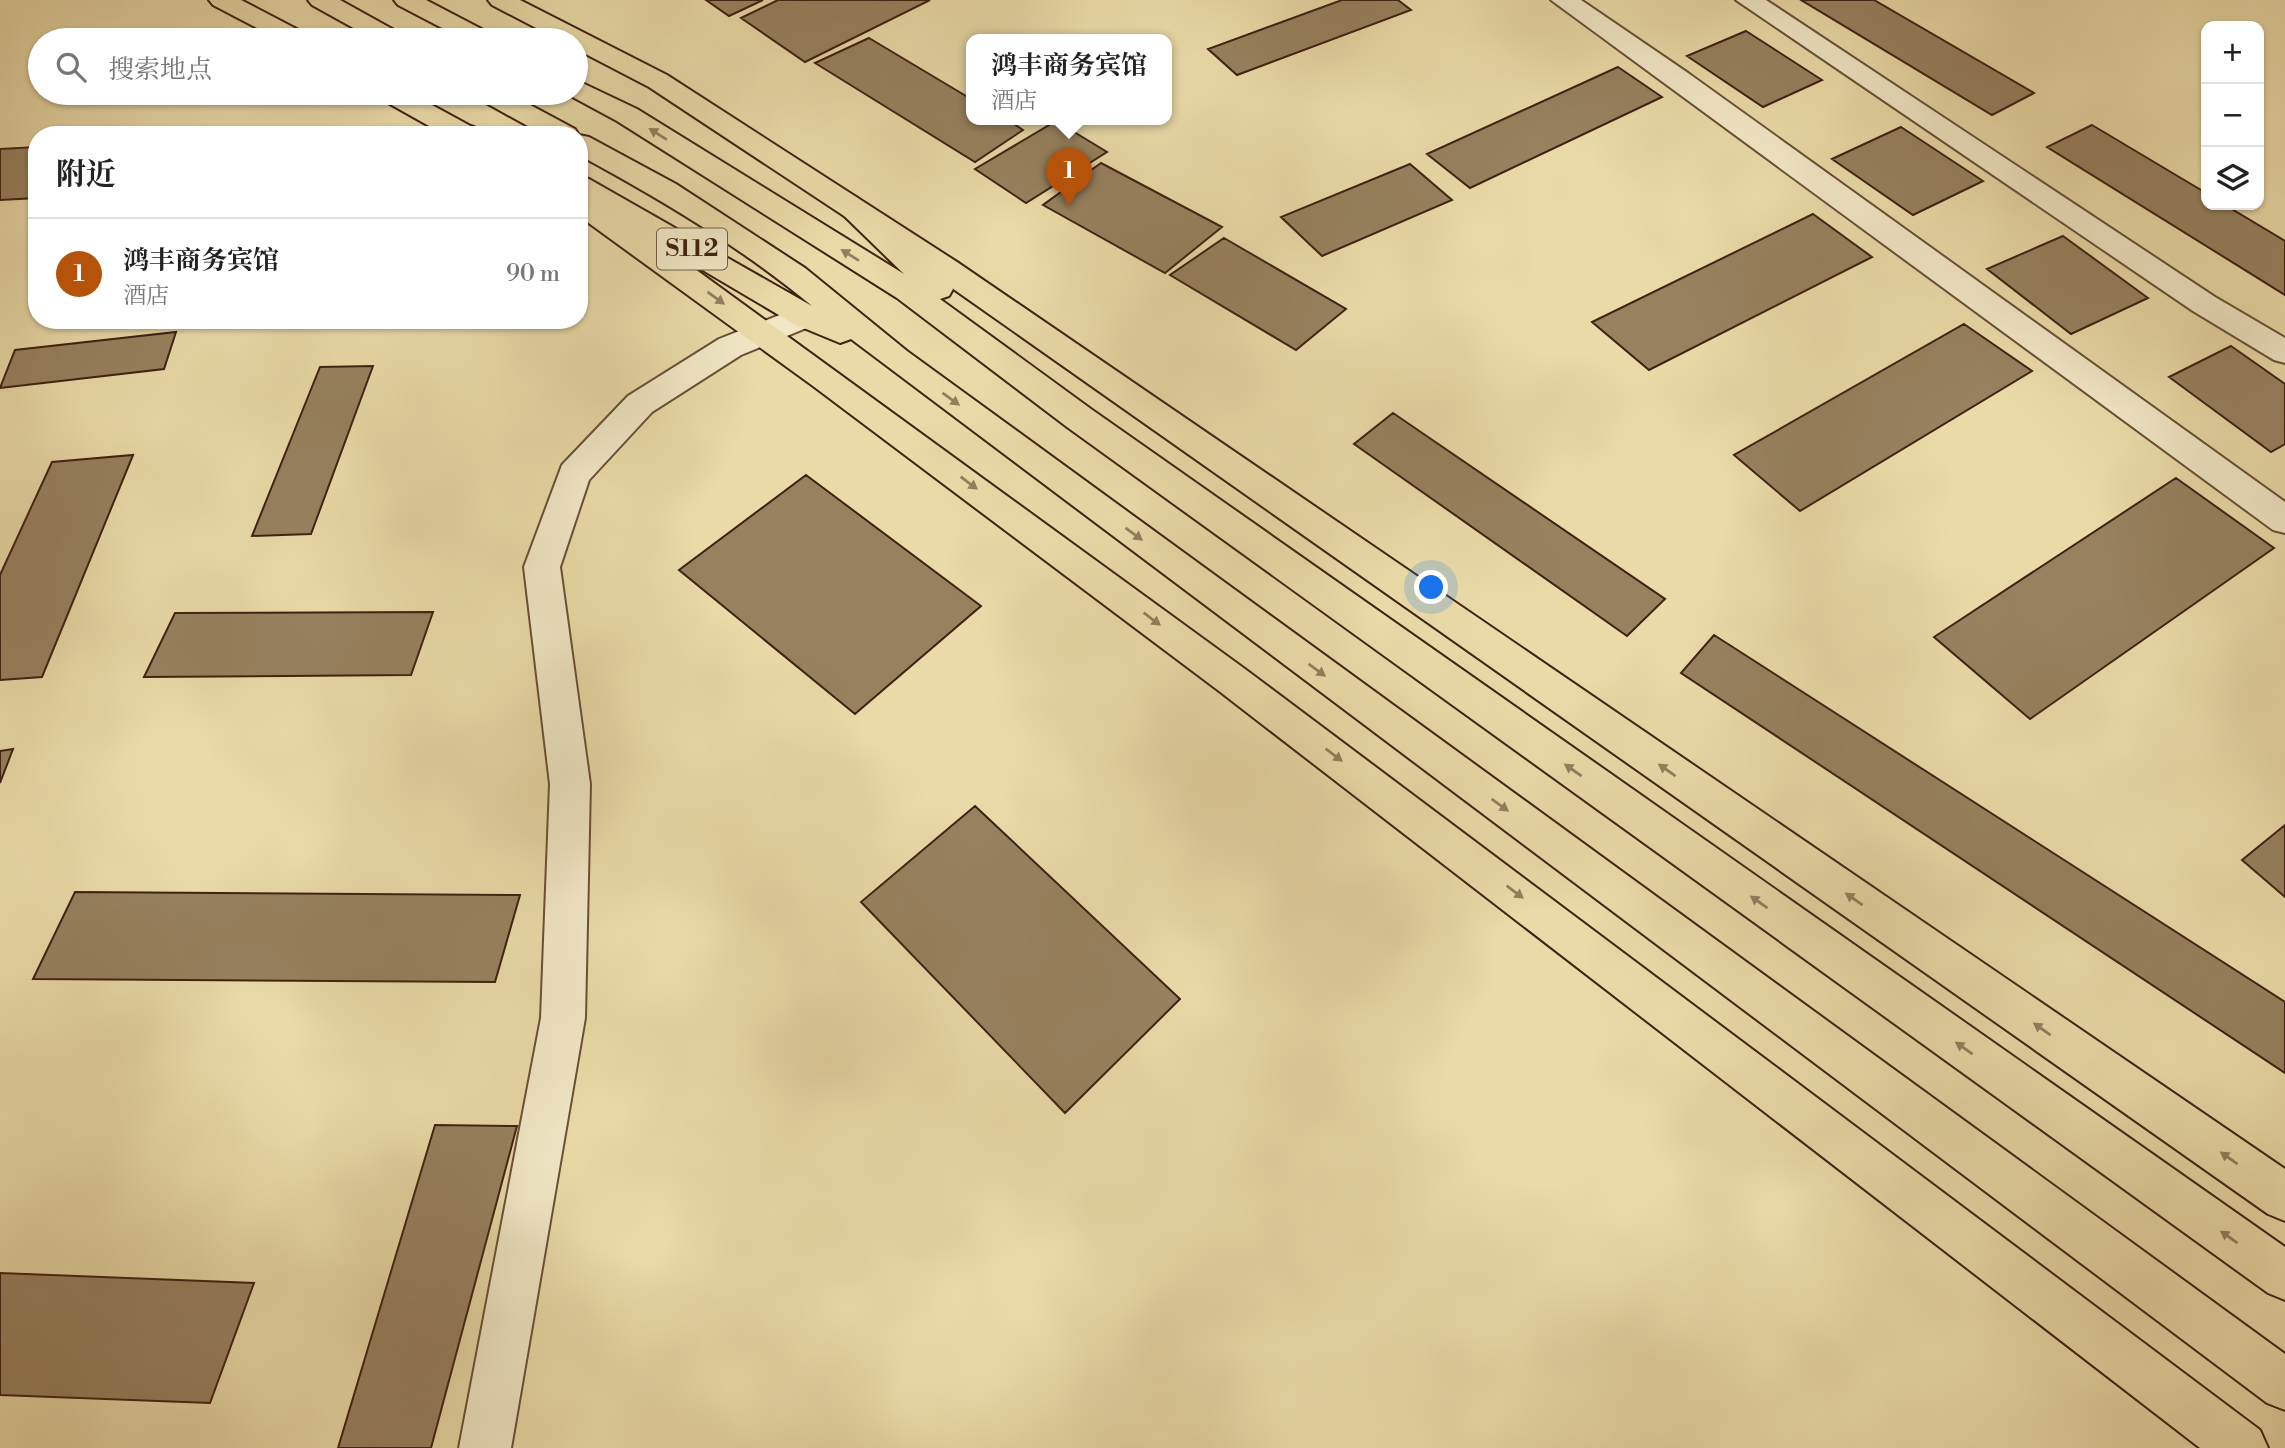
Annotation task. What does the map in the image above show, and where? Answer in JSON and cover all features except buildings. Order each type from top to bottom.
[{"type":"main road","points":[[222,0],[276,28]]},
{"type":"main road","points":[[321,0],[372,28]]},
{"type":"main road","points":[[407,0],[461,28]]},
{"type":"main road","points":[[501,0],[555,28]]},
{"type":"main road","points":[[588,45],[658,81],[946,269],[2285,1197]]},
{"type":"main road","points":[[588,94],[627,115],[908,291],[1079,418],[2285,1276]]},
{"type":"main road","points":[[413,105],[451,126]]},
{"type":"main road","points":[[511,105],[549,126]]},
{"type":"main road","points":[[588,147],[666,190],[794,275],[896,359],[2285,1385]]},
{"type":"main road","name":"S112","points":[[588,190],[805,316],[896,359]]},
{"type":"main road","points":[[846,204],[1079,418]]},
{"type":"main road","points":[[588,209],[765,332],[1338,758],[2242,1448]]},
{"type":"street","points":[[1563,0],[1679,79],[2285,520]]},
{"type":"street","points":[[1749,0],[2204,304],[2285,352]]},
{"type":"street","points":[[485,1448],[563,1018],[570,784],[542,566],[574,474],[640,404],[730,347],[805,316]]},
{"type":"place","name":"鸿丰商务宾馆","points":[[1069,206]]}]
